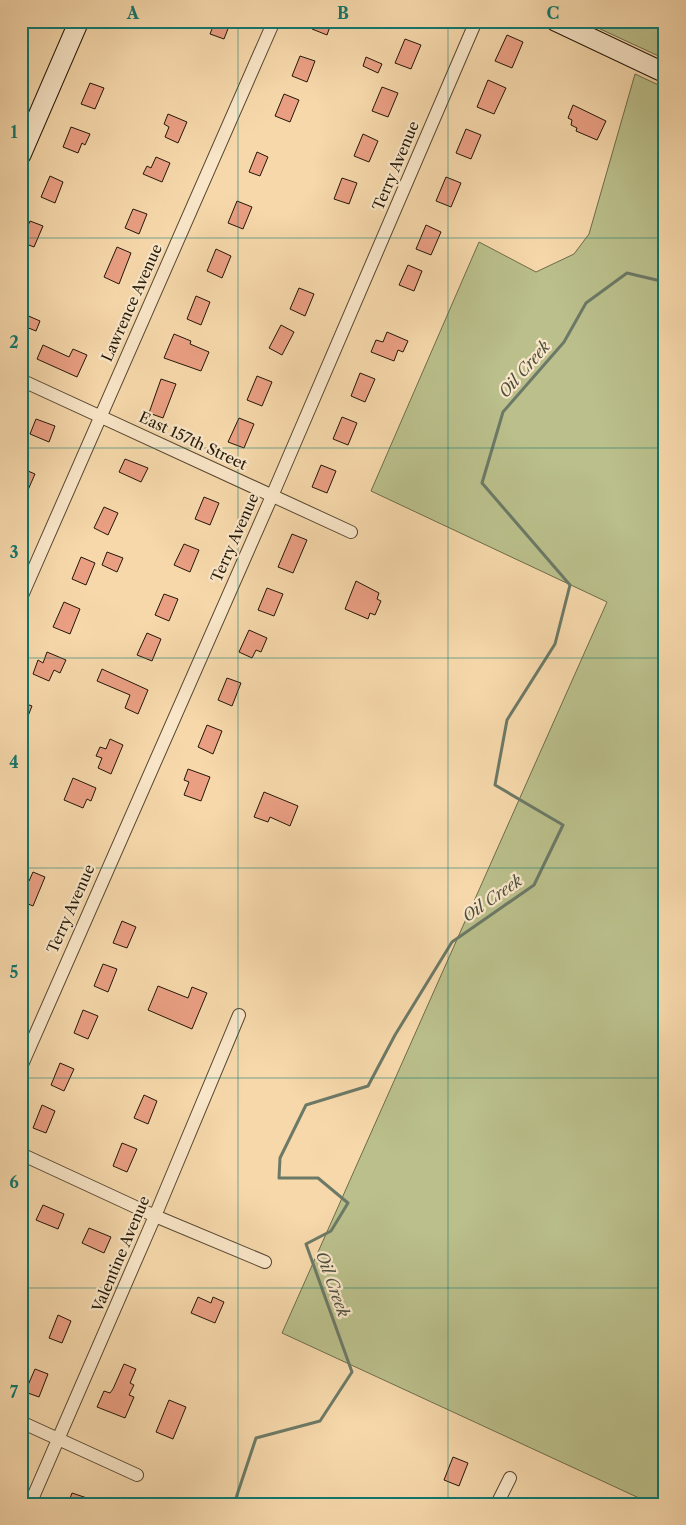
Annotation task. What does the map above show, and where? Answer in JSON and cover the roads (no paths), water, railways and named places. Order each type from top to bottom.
[{"type":"street","points":[[21,155],[80,21]]},
{"type":"street","name":"Lawrence Avenue","points":[[21,598],[274,21]]},
{"type":"street","name":"Terry Avenue","points":[[21,1067],[272,496],[476,21]]},
{"type":"street","points":[[555,21],[665,73]]},
{"type":"street","name":"East 157th Street","points":[[21,380],[351,532]]},
{"type":"street","name":"Valentine Avenue","points":[[30,1504],[155,1216],[239,1016]]},
{"type":"street","points":[[21,1154],[155,1216],[266,1262]]},
{"type":"street","points":[[21,1422],[137,1475]]},
{"type":"street","points":[[498,1504],[510,1478]]},
{"type":"waterway","name":"Oil Creek","points":[[230,1504],[236,1498],[256,1438],[320,1421],[352,1372],[306,1244],[331,1231],[348,1203],[318,1178],[279,1178],[280,1158],[306,1105],[368,1086],[395,1035],[452,942],[534,885],[563,825],[495,785],[507,720],[555,644],[570,585],[482,483],[503,412],[564,342],[586,303],[627,273],[665,282]]}]
